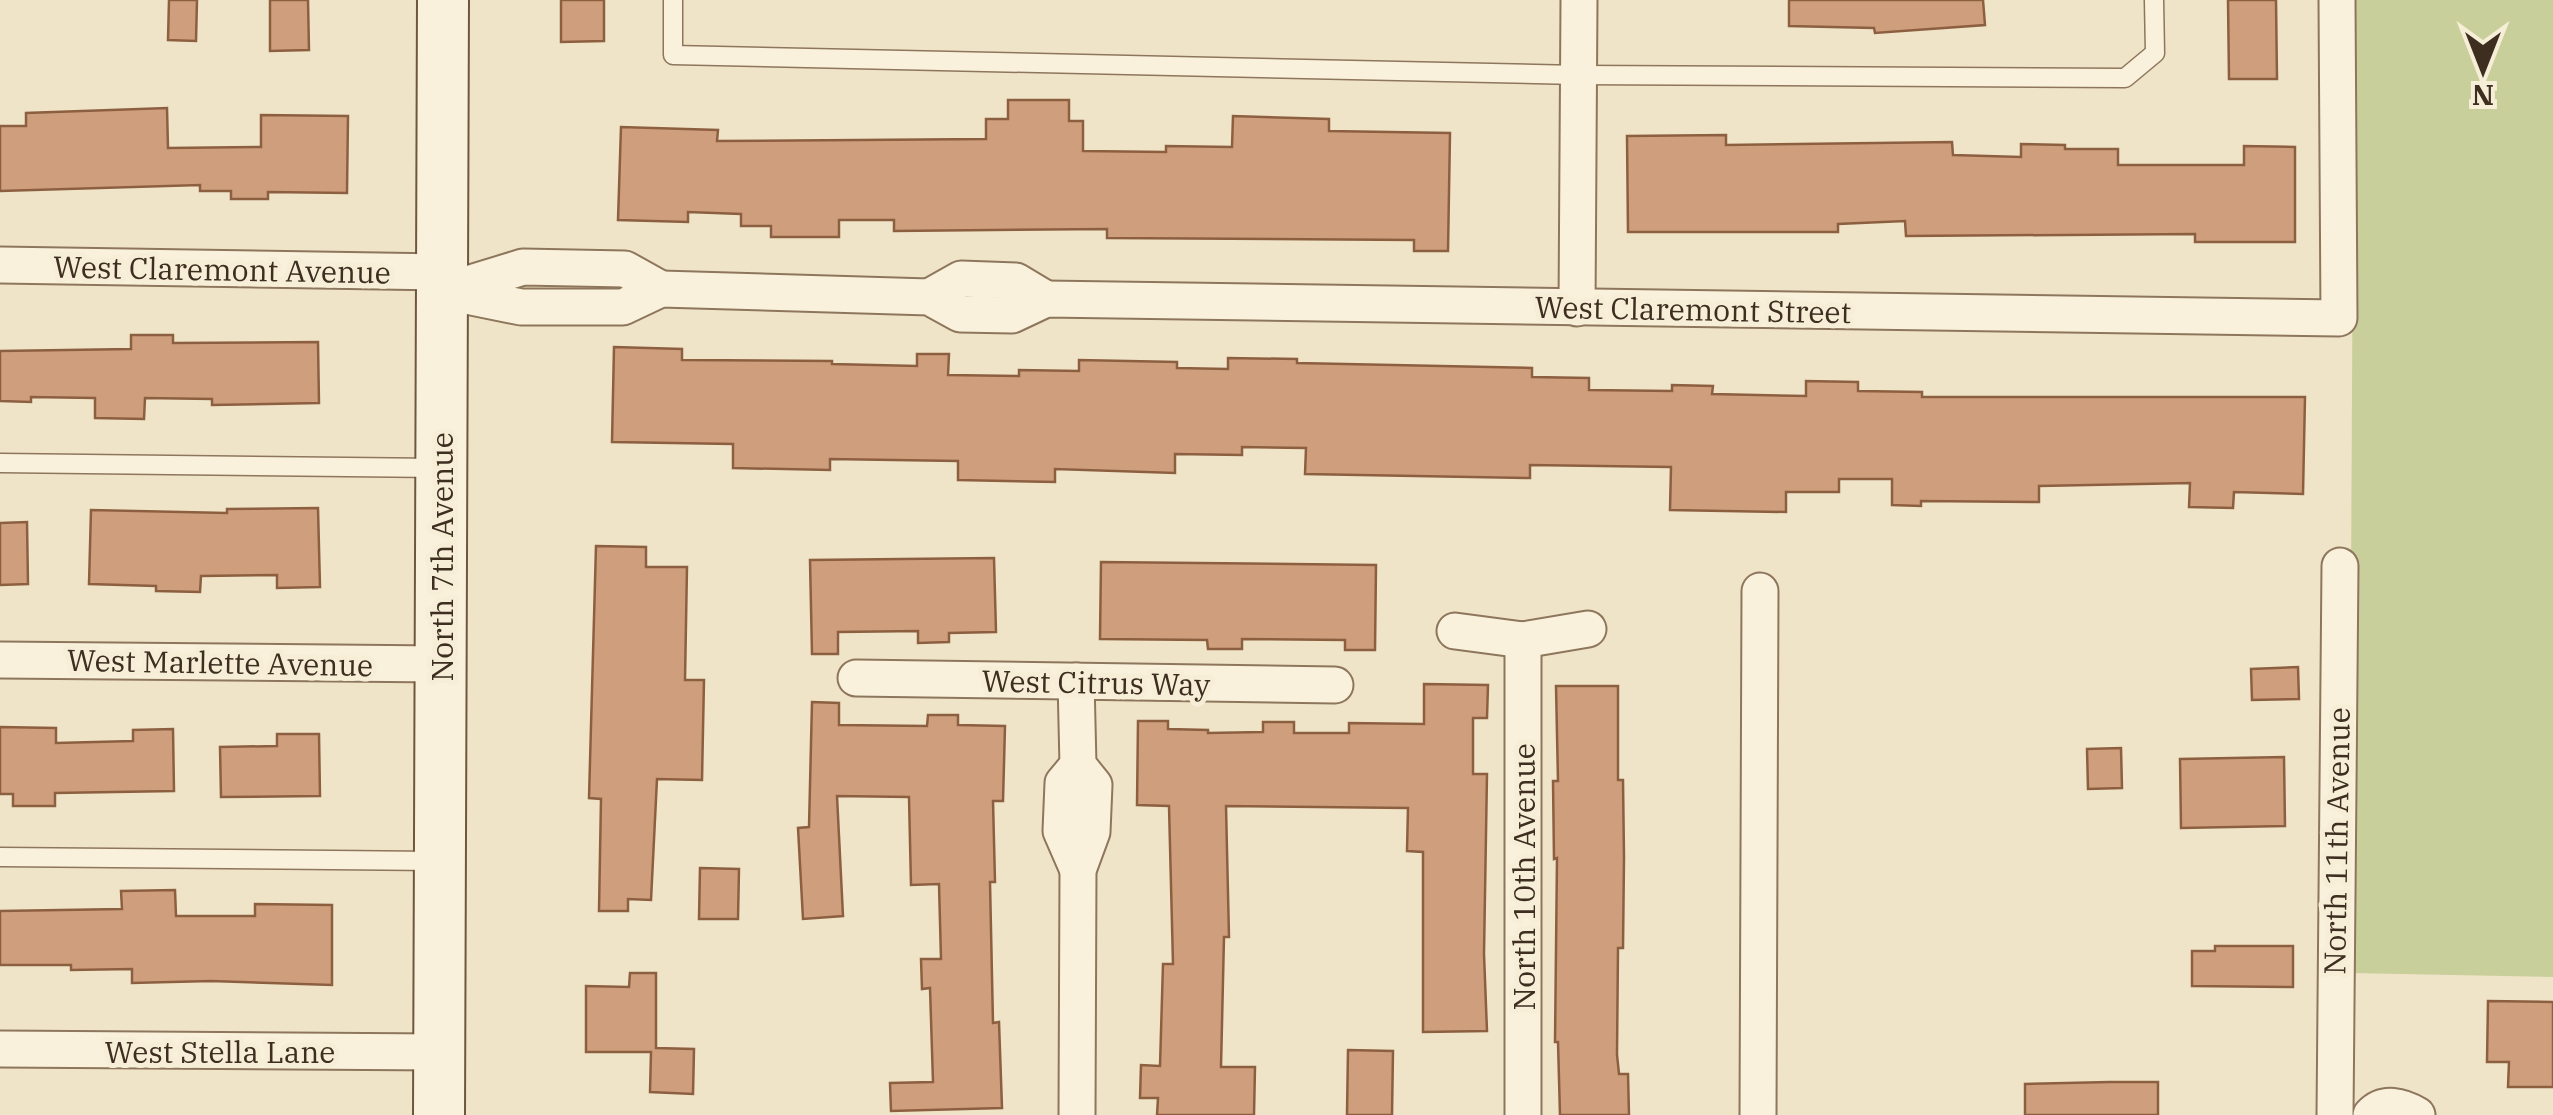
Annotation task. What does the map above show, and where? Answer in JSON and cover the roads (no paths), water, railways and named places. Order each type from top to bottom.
[{"type":"main road","name":"North 7th Avenue","points":[[439,1115],[444,0]]},
{"type":"street","points":[[1576,308],[1579,0]]},
{"type":"street","name":"West Claremont Street","points":[[443,282],[522,268],[626,270],[661,289],[929,297],[960,314],[1012,315],[1046,299],[2339,318],[2336,0]]},
{"type":"street","name":"West Claremont Avenue","points":[[0,265],[443,282]]},
{"type":"street","points":[[598,269],[598,307]]},
{"type":"street","name":"West Claremont Street","points":[[443,282],[521,306],[623,307],[661,289]]},
{"type":"street","name":"North 11th Avenue","points":[[2334,1115],[2340,566]]},
{"type":"street","points":[[1758,1115],[1760,591]]},
{"type":"street","points":[[1455,631],[1523,640],[1588,629]]},
{"type":"street","name":"North 10th Avenue","points":[[1523,640],[1523,1115]]},
{"type":"street","name":"West Marlette Avenue","points":[[0,660],[441,664]]},
{"type":"street","name":"West Citrus Way","points":[[856,678],[1335,685]]},
{"type":"street","points":[[1076,682],[1078,764],[1063,783],[1060,831],[1078,870],[1077,1115]]},
{"type":"street","name":"West Stella Lane","points":[[0,1049],[440,1052]]},
{"type":"street","points":[[2371,1115],[2377,1108],[2392,1106],[2417,1115]]},
{"type":"lane","points":[[673,0],[673,56],[1578,75],[2125,78],[2155,53],[2154,0]]},
{"type":"lane","points":[[0,463],[442,468]]},
{"type":"lane","points":[[0,857],[440,860]]}]
